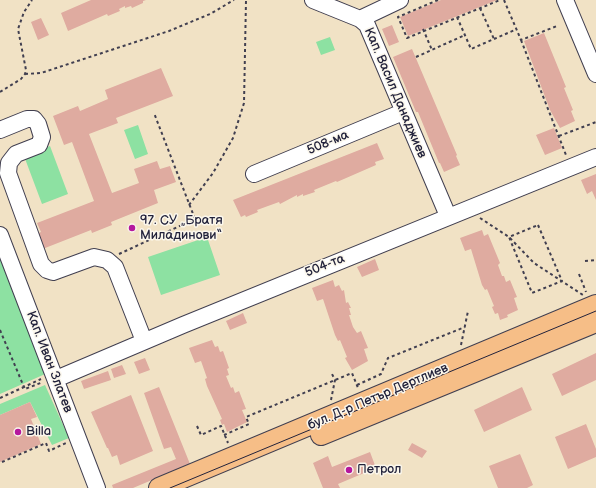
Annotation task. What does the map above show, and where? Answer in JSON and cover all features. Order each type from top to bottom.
[{"type":"main road","name":"бул. Д-р Петър Дертлиев","points":[[159,488],[590,299]]},
{"type":"main road","name":"бул. Д-р Петър Дертлиев","points":[[194,488],[596,322]]},
{"type":"street","name":"Кап. Васил Данаджиев","points":[[313,0],[360,18],[367,25],[448,216]]},
{"type":"street","points":[[565,0],[596,74]]},
{"type":"street","points":[[360,18],[409,8]]},
{"type":"street","name":"508-ма","points":[[254,174],[403,112]]},
{"type":"street","points":[[0,130],[27,119],[34,119],[38,124],[42,137],[39,145],[16,154],[5,163],[41,264],[47,270],[53,272],[94,257],[107,260],[115,268],[144,341]]},
{"type":"street","name":"504-та","points":[[55,378],[448,216],[596,157]]},
{"type":"street","name":"Кап. Иван Златев","points":[[0,235],[97,488]]},
{"type":"path","points":[[0,92],[21,79],[25,74],[26,70],[18,29],[24,12],[32,0]]},
{"type":"path","points":[[25,74],[40,73],[169,31],[210,14],[234,0]]},
{"type":"path","points":[[189,205],[212,173],[233,138],[244,103],[246,0]]},
{"type":"path","points":[[439,0],[409,8],[398,17],[407,38],[456,16],[500,0]]},
{"type":"path","points":[[504,0],[517,29],[567,158]]},
{"type":"path","points":[[480,7],[494,39]]},
{"type":"path","points":[[456,16],[471,49],[517,29]]},
{"type":"path","points":[[521,40],[557,26]]},
{"type":"path","points":[[424,30],[432,50]]},
{"type":"path","points":[[416,57],[465,36]]},
{"type":"path","points":[[107,260],[195,219],[154,113]]},
{"type":"path","points":[[559,136],[596,122]]},
{"type":"path","points":[[475,215],[509,237],[534,263],[590,299]]},
{"type":"path","points":[[509,237],[538,225],[562,281]]},
{"type":"path","points":[[509,237],[532,293],[562,281]]},
{"type":"path","points":[[586,261],[596,260]]},
{"type":"path","points":[[579,274],[590,299]]},
{"type":"path","points":[[461,347],[468,311]]},
{"type":"path","points":[[357,385],[381,374],[388,358],[465,327]]},
{"type":"path","points":[[0,330],[24,387]]},
{"type":"path","points":[[330,401],[335,380],[332,374]]},
{"type":"path","points":[[224,435],[250,424],[246,417],[352,374],[359,390]]},
{"type":"path","points":[[24,387],[25,389],[55,378]]},
{"type":"path","points":[[0,398],[36,381]]},
{"type":"path","points":[[198,426],[201,435],[221,426],[230,449]]},
{"type":"path","points":[[2,462],[46,443],[49,451],[78,438]]},
{"type":"green space","points":[[330,37],[335,50],[321,55],[316,42]]},
{"type":"green space","points":[[138,125],[148,154],[135,159],[124,130]]},
{"type":"green space","points":[[50,146],[68,194],[42,204],[24,156]]},
{"type":"green space","points":[[0,235],[52,371],[0,394]]},
{"type":"green space","points":[[207,237],[220,275],[161,295],[148,257]]},
{"type":"green space","points":[[45,385],[69,438],[52,445],[30,402],[0,415],[0,404]]},
{"type":"building","points":[[91,0],[146,0],[132,8],[131,6],[125,8],[125,6],[119,9],[120,11],[108,16],[107,14],[68,31],[61,13]]},
{"type":"building","points":[[441,0],[497,0],[408,36],[400,17]]},
{"type":"building","points":[[41,18],[49,35],[38,40],[31,22]]},
{"type":"building","points":[[392,25],[399,42],[389,46],[382,29]]},
{"type":"building","points":[[544,33],[566,87],[564,88],[573,110],[571,111],[575,121],[560,128],[550,110],[524,41]]},
{"type":"building","points":[[412,49],[460,165],[444,172],[418,112],[416,112],[393,57]]},
{"type":"building","points":[[161,68],[173,96],[116,118],[118,123],[89,134],[112,193],[139,183],[134,169],[157,161],[160,169],[170,166],[176,182],[154,190],[158,203],[111,222],[112,225],[92,233],[91,230],[40,250],[34,235],[41,232],[37,223],[94,201],[72,142],[64,145],[53,116],[78,106],[80,111],[108,99],[105,90]]},
{"type":"building","points":[[554,128],[562,148],[545,155],[536,135]]},
{"type":"building","points":[[377,143],[384,159],[375,162],[376,165],[314,190],[315,192],[303,196],[303,194],[297,197],[297,195],[280,204],[279,202],[257,210],[258,212],[246,217],[245,215],[241,217],[233,200]]},
{"type":"building","points":[[596,174],[596,200],[592,191],[587,194],[581,180]]},
{"type":"building","points":[[482,230],[484,236],[488,234],[500,263],[498,265],[502,276],[504,276],[506,282],[510,280],[517,297],[514,298],[518,310],[507,315],[508,317],[500,320],[498,313],[495,314],[492,307],[494,306],[487,289],[485,290],[482,285],[471,249],[465,251],[460,238]]},
{"type":"building","points":[[375,259],[379,270],[362,277],[357,267]]},
{"type":"building","points":[[333,280],[335,287],[339,285],[342,291],[344,290],[346,303],[348,302],[351,308],[349,308],[351,315],[349,315],[353,327],[357,333],[361,331],[368,348],[364,349],[368,361],[352,370],[345,358],[347,357],[340,340],[338,341],[335,335],[323,299],[317,301],[312,288]]},
{"type":"building","points":[[243,313],[247,323],[230,330],[226,321]]},
{"type":"building","points":[[212,340],[215,347],[218,346],[220,352],[223,351],[229,368],[227,369],[229,375],[226,376],[235,393],[239,391],[246,409],[242,410],[247,422],[227,432],[224,424],[222,425],[220,420],[222,419],[207,386],[205,379],[207,378],[201,361],[195,363],[189,348]]},
{"type":"building","points":[[596,353],[596,380],[562,396],[552,374]]},
{"type":"building","points":[[145,358],[150,370],[139,374],[134,362]]},
{"type":"building","points":[[122,365],[126,374],[114,378],[111,369]]},
{"type":"building","points":[[108,371],[111,380],[84,389],[81,381]]},
{"type":"building","points":[[159,387],[190,464],[133,488],[113,488],[112,485],[176,459],[171,447],[164,449],[144,393]]},
{"type":"building","points":[[522,387],[532,410],[484,432],[474,410]]},
{"type":"building","points":[[131,395],[153,451],[120,465],[117,455],[112,457],[107,448],[91,412]]},
{"type":"building","name":"Billa","points":[[30,402],[37,417],[31,419],[41,444],[0,462],[0,415]]},
{"type":"building","points":[[586,424],[596,449],[596,457],[568,469],[555,437]]},
{"type":"building","points":[[412,443],[427,451],[422,458],[408,450]]},
{"type":"building","points":[[370,452],[376,468],[338,484],[340,488],[323,488],[313,463],[328,456],[332,467]]},
{"type":"building","points":[[520,454],[533,485],[527,488],[498,488],[489,466]]},
{"type":"tram line","points":[[170,488],[596,311]]},
{"type":"place","name":"97. СУ „Братя Миладинови“","points":[[132,228]]},
{"type":"place","name":"Billa","points":[[18,432]]},
{"type":"place","name":"Петрол","points":[[349,470]]}]
